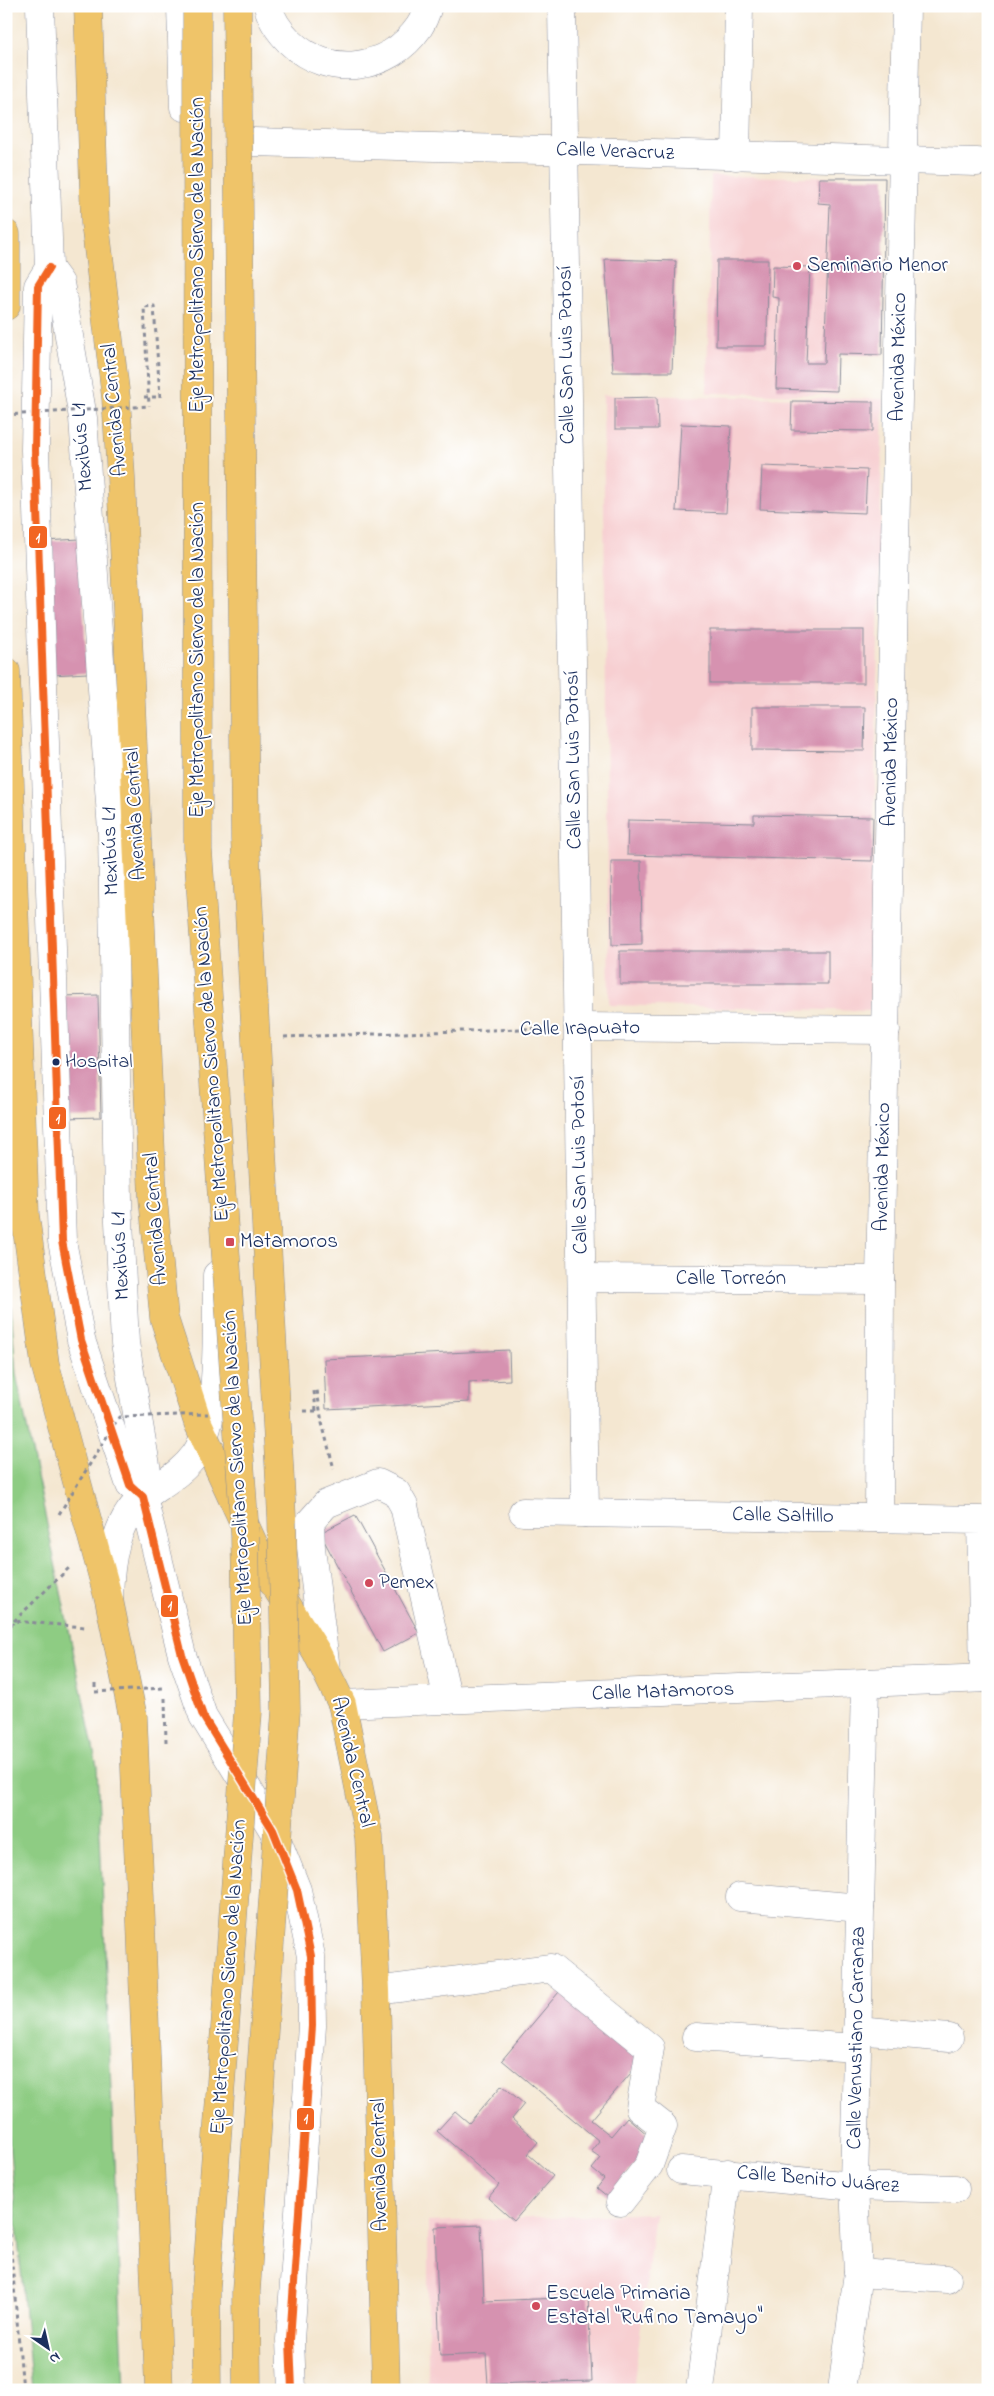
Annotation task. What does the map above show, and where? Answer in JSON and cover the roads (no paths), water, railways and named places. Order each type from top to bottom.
[{"type":"highway","name":"Avenida Central","points":[[88,6],[95,223],[116,398],[121,477],[153,1198],[164,1318],[204,1437],[267,1573],[326,1670],[342,1704],[369,1837],[376,1991],[386,2390]]},
{"type":"highway","name":"Eje Metropolitano Siervo de la Nación","points":[[197,6],[198,850],[245,1534],[248,1712],[206,2288],[207,2390]]},
{"type":"highway","name":"Eje Metropolitano Siervo de la Nación","points":[[237,6],[245,840],[282,1517],[286,1710],[246,2291],[248,2390]]},
{"type":"highway","points":[[6,234],[6,306]]},
{"type":"highway","points":[[6,671],[25,1215],[45,1364],[109,1600],[133,1717],[159,2390]]},
{"type":"street","name":"Mexibús L1","points":[[40,6],[49,268],[38,286],[35,450],[62,1241],[81,1340],[130,1485],[143,1497]]},
{"type":"street","points":[[109,1600],[110,1567],[122,1524],[143,1497],[175,1476],[195,1455],[209,1426],[214,1400],[218,1240],[181,6]]},
{"type":"street","points":[[268,6],[281,33],[300,51],[325,63],[352,66],[378,61],[402,47],[420,26],[428,6]]},
{"type":"street","name":"Calle San Luis Potosí","points":[[562,6],[585,1513]]},
{"type":"street","points":[[736,156],[739,6]]},
{"type":"street","name":"Avenida México","points":[[879,1518],[880,1280],[906,6]]},
{"type":"street","name":"Calle Veracruz","points":[[253,142],[977,162]]},
{"type":"street","name":"Mexibús L1","points":[[49,268],[60,283],[83,418],[112,831],[118,1201],[125,1343],[148,1477],[143,1497],[182,1655],[203,1716],[273,1830],[297,1890],[311,1956],[312,2026],[290,2340],[292,2390]]},
{"type":"street","name":"Calle Irapuato","points":[[578,1027],[886,1030]]},
{"type":"street","name":"Calle Torreón","points":[[582,1278],[880,1280]]},
{"type":"street","points":[[326,1670],[311,1548],[310,1522],[326,1504],[378,1483],[396,1492],[404,1506],[448,1700]]},
{"type":"street","name":"Calle Saltillo","points":[[523,1512],[981,1520],[986,1678]]},
{"type":"street","name":"Calle Matamoros","points":[[342,1704],[986,1678]]},
{"type":"street","name":"Calle Venustiano Carranza","points":[[842,2390],[858,2272],[854,2186],[865,1684]]},
{"type":"street","points":[[740,1897],[860,1908]]},
{"type":"street","points":[[376,1991],[552,1968],[650,2048],[640,2108],[663,2126],[649,2165],[620,2202]]},
{"type":"street","points":[[696,2036],[856,2039],[950,2038]]},
{"type":"street","name":"Calle Benito Juárez","points":[[681,2170],[854,2186],[954,2190]]},
{"type":"street","points":[[700,2390],[727,2173]]},
{"type":"street","points":[[858,2272],[947,2279]]},
{"type":"place","name":"Seminario Menor","points":[[797,266]]},
{"type":"place","name":"Hospital","points":[[56,1062]]},
{"type":"place","name":"Matamoros","points":[[230,1242]]},
{"type":"place","name":"Pemex","points":[[369,1583]]},
{"type":"place","name":"Escuela Primaria Estatal \"Rufino Tamayo\"","points":[[536,2306]]}]
